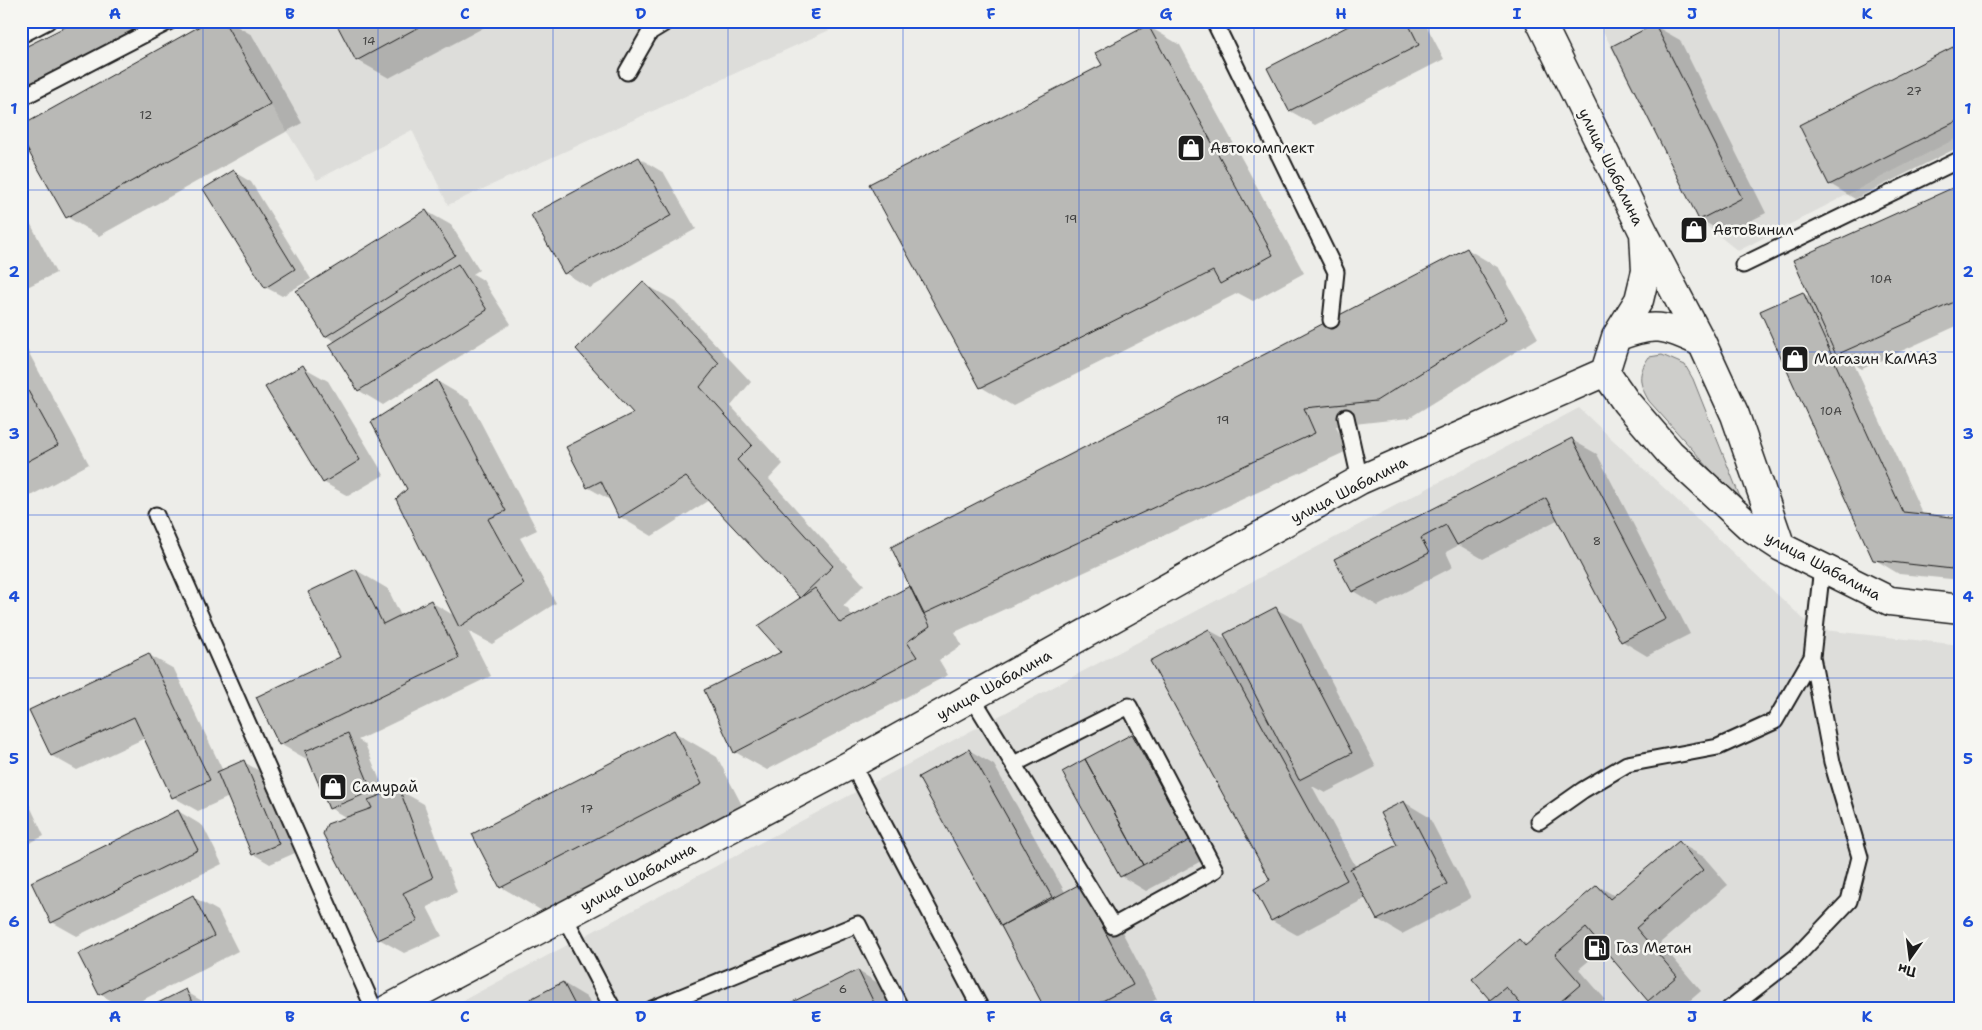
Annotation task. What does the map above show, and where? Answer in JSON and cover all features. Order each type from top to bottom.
[{"type":"main road","name":"улица Шабалина","points":[[388,1009],[852,764],[1360,480],[1605,372],[1616,336],[1639,300],[1646,271],[1644,233],[1540,21]]},
{"type":"main road","points":[[1644,233],[1702,342],[1736,415],[1781,547]]},
{"type":"main road","points":[[1616,336],[1640,328],[1658,327],[1679,332],[1702,342]]},
{"type":"main road","name":"улица Шабалина","points":[[1605,372],[1626,402],[1670,453],[1749,526],[1781,547],[1890,601],[1961,609]]},
{"type":"lane","points":[[21,35],[48,21]]},
{"type":"lane","points":[[21,98],[170,21]]},
{"type":"lane","points":[[627,72],[650,32],[668,21]]},
{"type":"lane","points":[[1214,21],[1336,272],[1331,320]]},
{"type":"lane","points":[[1743,266],[1961,159]]},
{"type":"lane","points":[[1346,418],[1360,480]]},
{"type":"lane","points":[[156,515],[374,1009]]},
{"type":"lane","points":[[1728,1009],[1796,957],[1849,901],[1860,856],[1832,762],[1812,657],[1822,567]]},
{"type":"lane","points":[[1539,821],[1583,790],[1627,764],[1718,747],[1774,721],[1812,657]]},
{"type":"lane","points":[[972,697],[1113,926],[1215,870],[1129,706],[1014,764]]},
{"type":"lane","points":[[852,764],[981,1009]]},
{"type":"lane","points":[[564,916],[613,1009]]},
{"type":"lane","points":[[652,1009],[858,924],[900,1009]]},
{"type":"shaded area","points":[[224,21],[849,21],[448,205],[412,130],[317,180],[270,104]]},
{"type":"shaded area","points":[[1598,21],[1961,21],[1961,136],[1738,251],[1699,220]]},
{"type":"shaded area","points":[[1662,355],[1685,365],[1693,379],[1744,507],[1649,401],[1641,384],[1641,374],[1649,357]]},
{"type":"shaded area","points":[[1579,408],[1814,629],[1961,645],[1961,1009],[447,1009]]},
{"type":"building","points":[[77,21],[168,21],[21,94],[21,49]]},
{"type":"building","points":[[209,21],[224,21],[270,104],[66,218],[21,138],[21,126]]},
{"type":"building","points":[[335,21],[430,21],[356,61]]},
{"type":"building","points":[[1358,21],[1407,21],[1419,45],[1289,111],[1267,68]]},
{"type":"building","points":[[1655,24],[1742,198],[1699,220],[1612,46]]},
{"type":"building","points":[[1148,25],[1273,255],[1220,284],[1213,271],[980,388],[869,184],[1102,65],[1095,53]]},
{"type":"building","points":[[1953,47],[1961,62],[1961,119],[1829,185],[1799,125]]},
{"type":"building","points":[[639,157],[672,215],[564,274],[531,215]]},
{"type":"building","points":[[234,170],[295,269],[265,288],[203,189]]},
{"type":"building","points":[[1961,184],[1961,299],[1836,355],[1793,260]]},
{"type":"building","points":[[426,210],[455,255],[325,337],[296,291]]},
{"type":"building","points":[[1467,248],[1507,319],[1376,401],[1304,408],[1315,433],[923,614],[891,547]]},
{"type":"building","points":[[458,264],[487,310],[358,391],[329,345]]},
{"type":"building","points":[[643,281],[719,363],[700,387],[752,445],[737,460],[833,566],[800,598],[686,477],[619,518],[601,481],[587,488],[566,447],[633,413],[576,349]]},
{"type":"building","points":[[1803,292],[1903,512],[1961,518],[1961,570],[1873,560],[1760,311]]},
{"type":"building","points":[[303,365],[360,460],[323,483],[265,387]]},
{"type":"building","points":[[21,378],[58,445],[21,465]]},
{"type":"building","points":[[437,380],[506,511],[488,519],[524,584],[459,627],[396,499],[407,489],[371,422]]},
{"type":"building","points":[[1572,438],[1666,619],[1621,642],[1546,498],[1457,545],[1446,525],[1421,538],[1429,553],[1352,592],[1334,559]]},
{"type":"building","points":[[356,569],[383,624],[431,600],[459,658],[279,745],[256,697],[340,657],[308,592]]},
{"type":"building","points":[[910,586],[930,626],[907,642],[917,657],[734,753],[704,690],[781,652],[758,626],[815,588],[840,623]]},
{"type":"building","points":[[1276,607],[1352,753],[1299,780],[1224,634]]},
{"type":"building","points":[[1209,629],[1347,880],[1271,921],[1254,889],[1270,880],[1150,661]]},
{"type":"building","points":[[149,653],[210,780],[172,798],[134,717],[51,756],[29,710]]},
{"type":"building","points":[[674,730],[702,784],[500,888],[472,834]]},
{"type":"building","points":[[348,733],[372,791],[329,809],[305,751]]},
{"type":"building","points":[[1132,734],[1190,840],[1143,865],[1085,759]]},
{"type":"building","points":[[969,749],[1052,897],[1001,926],[918,777]]},
{"type":"building","points":[[1085,759],[1143,865],[1120,877],[1062,772]]},
{"type":"building","points":[[244,760],[279,844],[252,855],[217,772]]},
{"type":"building","points":[[399,788],[433,878],[403,893],[418,921],[378,940],[323,834],[327,824],[372,808],[368,800]]},
{"type":"building","points":[[1404,801],[1447,884],[1377,920],[1350,869],[1397,845],[1380,813]]},
{"type":"building","points":[[178,810],[198,850],[51,923],[31,882]]},
{"type":"building","points":[[1679,841],[1703,870],[1636,928],[1677,976],[1648,1001],[1586,928],[1555,954],[1581,984],[1552,1009],[1525,1009],[1506,987],[1490,1000],[1472,979],[1519,939],[1525,946],[1597,885],[1610,899]]},
{"type":"building","points":[[1080,884],[1133,985],[1087,1009],[1045,1009],[1001,926]]},
{"type":"building","points":[[193,895],[214,936],[99,995],[78,954]]},
{"type":"building","points":[[858,970],[877,1009],[778,1009]]},
{"type":"building","points":[[563,982],[577,1009],[511,1009]]},
{"type":"building","points":[[186,989],[195,1009],[146,1009]]},
{"type":"place","name":"Автокомплект","points":[[1191,148]]},
{"type":"place","name":"АвтоВинил","points":[[1694,230]]},
{"type":"place","name":"Магазин КаМАЗ","points":[[1795,359]]},
{"type":"place","name":"Самурай","points":[[333,787]]},
{"type":"place","name":"Газ Метан","points":[[1597,948]]}]
